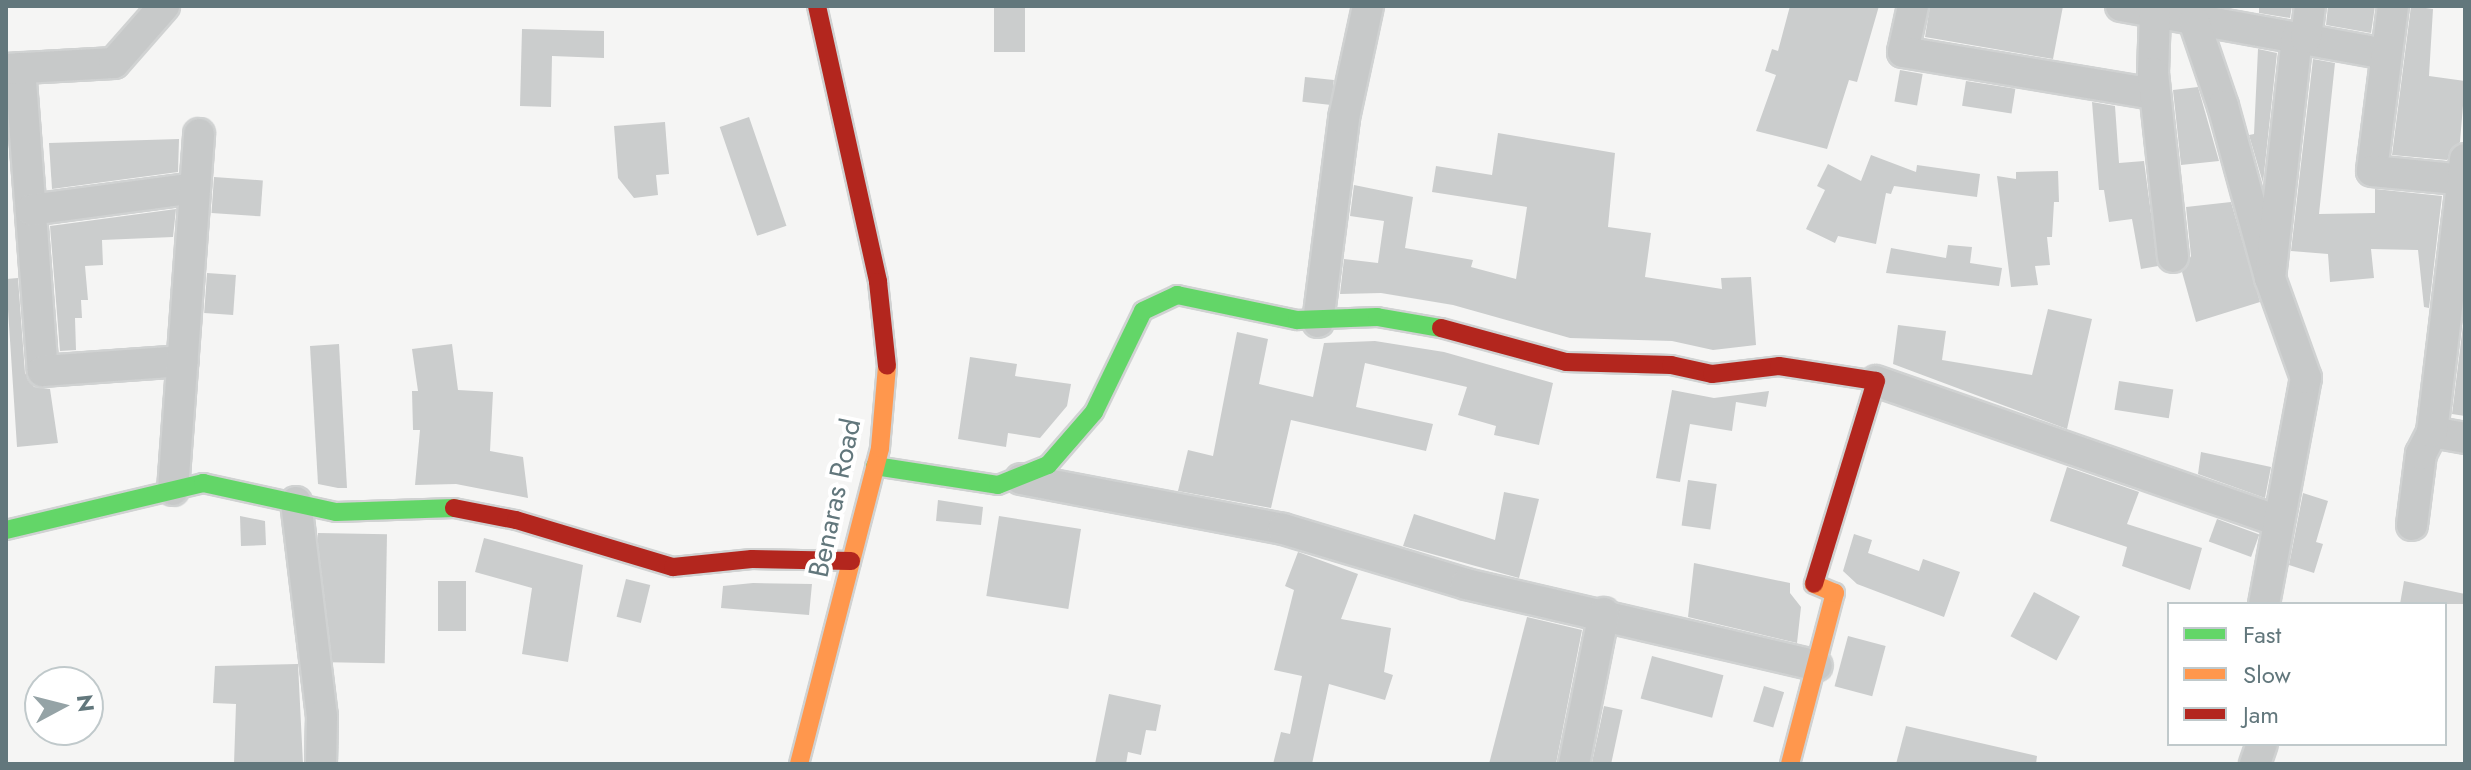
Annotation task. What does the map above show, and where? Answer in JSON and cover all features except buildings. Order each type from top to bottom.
[{"type":"street","points":[[164,6],[114,63],[13,69],[31,210],[43,371],[183,361]]},
{"type":"street","name":"Benaras Road","points":[[799,764],[875,466],[887,360],[882,313],[817,6]]},
{"type":"street","points":[[1318,322],[1344,118],[1368,6]]},
{"type":"street","points":[[1913,6],[1903,52],[2155,94]]},
{"type":"street","points":[[2121,6],[2386,54]]},
{"type":"street","points":[[2270,278],[2301,38],[2310,6]]},
{"type":"street","points":[[2393,6],[2372,171],[2464,173],[2432,432],[2421,454],[2412,525]]},
{"type":"street","points":[[2155,13],[2155,94],[2173,257]]},
{"type":"street","points":[[2194,21],[2223,106],[2270,278],[2306,378],[2264,602]]},
{"type":"street","points":[[173,490],[199,134]]},
{"type":"street","points":[[31,210],[195,188]]},
{"type":"street","points":[[875,466],[969,483],[998,485],[1021,479],[1048,465],[1094,412],[1143,311],[1177,295],[1318,322],[1377,317],[1449,329],[1566,362],[1671,365],[1712,374],[1779,366],[1876,381],[2277,521]]},
{"type":"street","points":[[1790,764],[1835,593],[1813,587],[1876,381]]},
{"type":"street","points":[[2432,432],[2465,438]]},
{"type":"street","points":[[1021,479],[1283,529],[1466,584],[1604,613],[1817,666]]},
{"type":"street","points":[[6,530],[203,483],[336,512],[452,508],[516,520],[673,567],[752,559],[851,561]]},
{"type":"street","points":[[296,502],[322,716],[321,764]]},
{"type":"street","points":[[1574,764],[1604,613]]},
{"type":"traffic: fast","points":[[875,466],[998,485],[1048,465],[1094,412],[1143,311],[1177,295],[1297,320],[1377,317],[1441,328]]},
{"type":"traffic: fast","points":[[6,530],[203,483],[336,512],[454,508]]},
{"type":"traffic: slow","points":[[799,764],[880,448],[887,366]]},
{"type":"traffic: slow","points":[[1790,764],[1835,593],[1814,584]]},
{"type":"traffic: jam","points":[[817,6],[878,282],[887,366]]},
{"type":"traffic: jam","points":[[1441,328],[1566,362],[1671,365],[1712,374],[1779,366],[1876,381],[1814,584]]},
{"type":"traffic: jam","points":[[454,508],[516,520],[673,567],[752,559],[851,561]]}]
